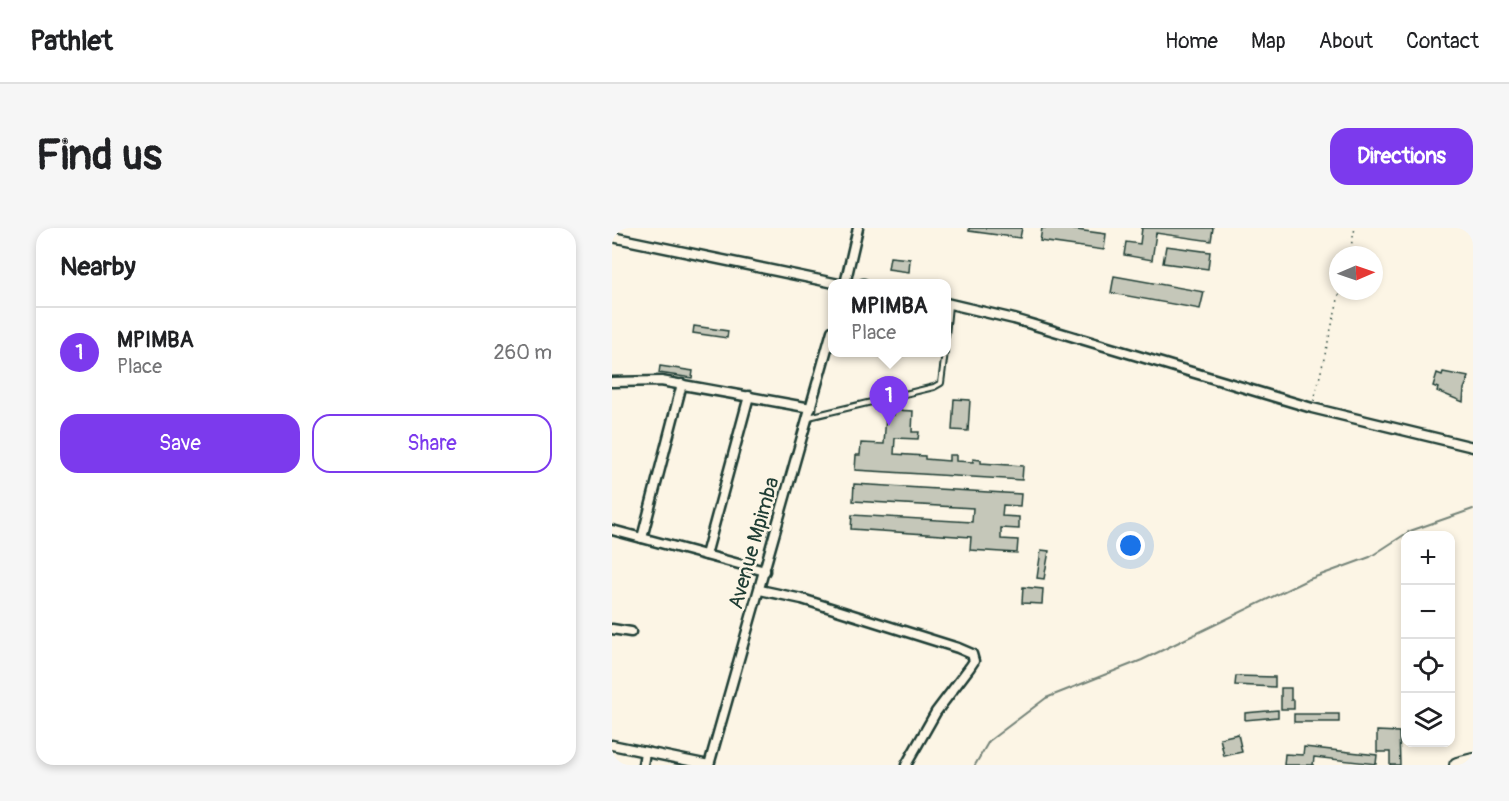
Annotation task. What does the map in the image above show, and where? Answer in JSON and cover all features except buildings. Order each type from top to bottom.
[{"type":"main road","points":[[1457,765],[1473,761]]},
{"type":"street","points":[[846,279],[858,228]]},
{"type":"street","points":[[612,237],[828,282]]},
{"type":"street","points":[[951,305],[1014,319],[1312,408],[1473,447]]},
{"type":"street","name":"Avenue Mpimba","points":[[709,765],[828,346]]},
{"type":"street","points":[[612,384],[661,381],[682,384],[749,396],[810,413]]},
{"type":"street","points":[[642,538],[682,384]]},
{"type":"street","points":[[706,555],[749,396]]},
{"type":"street","points":[[612,530],[765,571]]},
{"type":"street","points":[[760,590],[802,599],[972,654],[974,661],[936,712],[906,765]]},
{"type":"street","points":[[612,629],[631,632]]},
{"type":"street","points":[[612,745],[709,765]]},
{"type":"street","points":[[643,765],[645,752]]},
{"type":"lane","points":[[810,413],[934,387],[941,383],[944,357]]},
{"type":"path","points":[[1351,246],[1355,228]]},
{"type":"path","points":[[1312,408],[1338,300]]},
{"type":"waterway","points":[[975,765],[989,741],[1046,698],[1142,660],[1307,580],[1370,557],[1410,531],[1473,509]]},
{"type":"place","name":"MPIMBA","points":[[889,426]]}]
